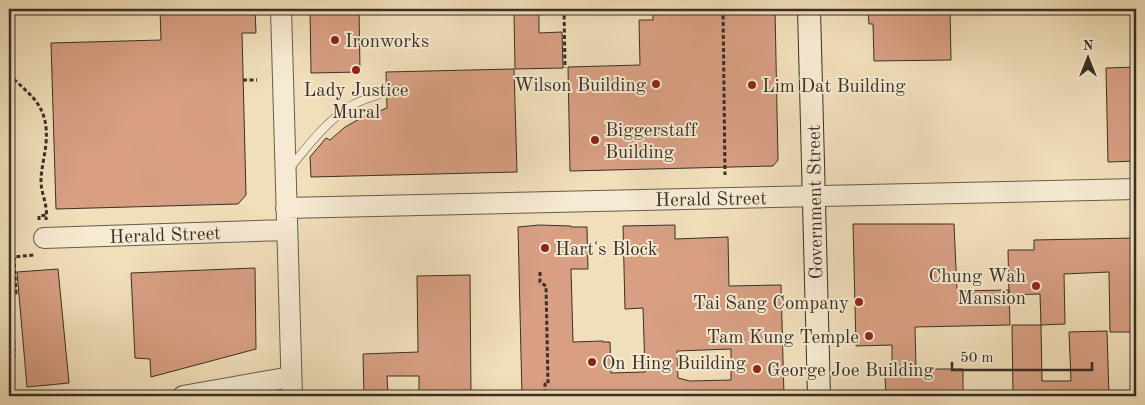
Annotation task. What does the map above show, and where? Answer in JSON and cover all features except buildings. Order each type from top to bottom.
[{"type":"main road","name":"Government Street","points":[[809,9],[819,396]]},
{"type":"street","points":[[183,396],[291,386],[280,9]]},
{"type":"street","name":"Herald Street","points":[[286,208],[1136,189]]},
{"type":"street","name":"Herald Street","points":[[41,246],[286,230]]},
{"type":"lane","points":[[285,174],[332,120],[349,107],[378,95]]},
{"type":"path","points":[[564,9],[565,68]]},
{"type":"path","points":[[723,9],[725,175]]},
{"type":"path","points":[[9,75],[39,104],[44,119],[46,143],[41,182],[46,216]]},
{"type":"path","points":[[243,80],[257,80]]},
{"type":"path","points":[[9,294],[16,293],[14,257],[41,246]]},
{"type":"path","points":[[540,272],[540,282],[546,286],[548,384],[545,384],[545,390]]},
{"type":"path","points":[[9,339],[14,340],[14,356],[9,364]]},
{"type":"place","name":"Ironworks","points":[[335,40]]},
{"type":"place","name":"Lady Justice Mural","points":[[356,70]]},
{"type":"place","name":"Wilson Building","points":[[656,84]]},
{"type":"place","name":"Lim Dat Building","points":[[752,85]]},
{"type":"place","name":"Biggerstaff Building","points":[[595,140]]},
{"type":"place","name":"Hart's Block","points":[[545,248]]},
{"type":"place","name":"Chung Wah Mansion","points":[[1036,286]]},
{"type":"place","name":"Tai Sang Company","points":[[859,302]]},
{"type":"place","name":"Tam Kung Temple","points":[[869,336]]},
{"type":"place","name":"On Hing Building","points":[[592,362]]},
{"type":"place","name":"George Joe Building","points":[[757,369]]}]
